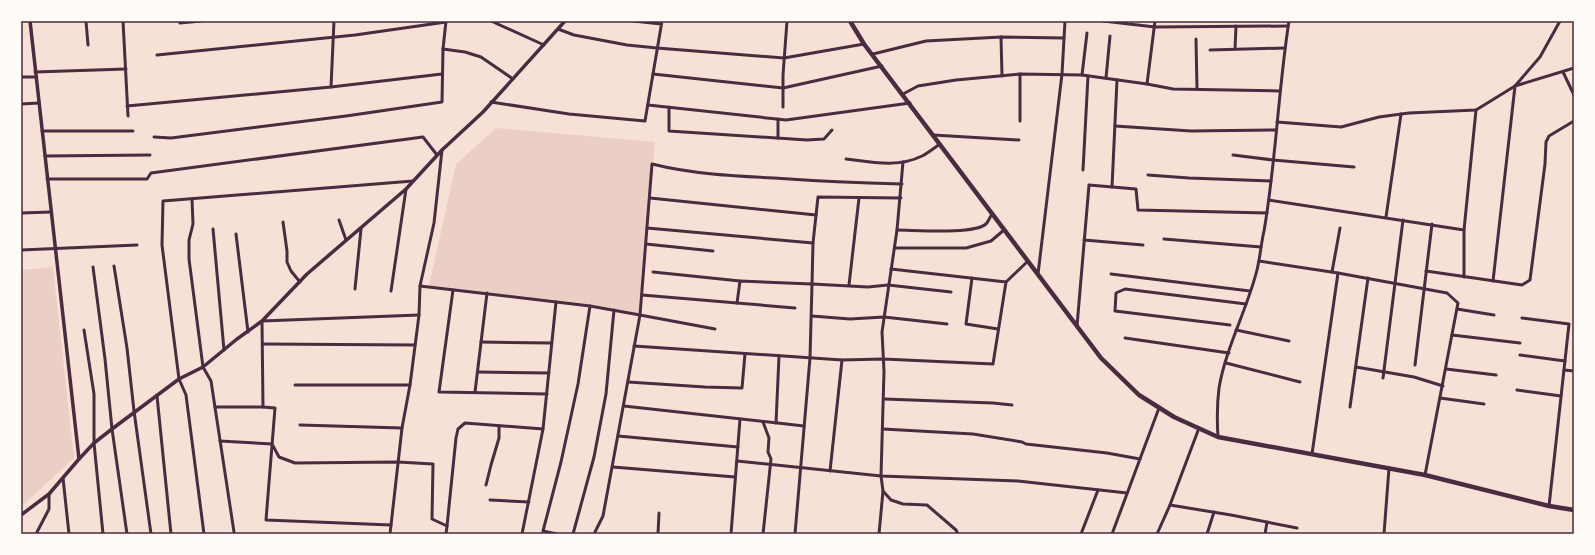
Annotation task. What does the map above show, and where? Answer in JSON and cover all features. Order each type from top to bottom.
[{"type":"highway","points":[[850,21],[864,44],[1101,358],[1139,395],[1174,418],[1218,437],[1425,475],[1549,506],[1574,510]]},
{"type":"street","points":[[30,21],[79,459]]},
{"type":"street","points":[[86,21],[88,45]]},
{"type":"street","points":[[123,21],[128,116]]},
{"type":"street","points":[[180,23],[201,21]]},
{"type":"street","points":[[331,87],[334,21]]},
{"type":"street","points":[[491,21],[544,45]]},
{"type":"street","points":[[21,514],[49,494],[94,444],[134,411],[179,379],[203,367],[262,320],[300,282],[346,240],[361,229],[406,189],[437,155],[513,79],[565,21]]},
{"type":"street","points":[[491,102],[569,114],[645,121],[662,23],[633,21]]},
{"type":"street","points":[[783,107],[784,58],[787,21]]},
{"type":"street","points":[[1038,274],[1062,74],[1065,21]]},
{"type":"street","points":[[1102,21],[1155,27],[1288,26]]},
{"type":"street","points":[[1147,84],[1156,21]]},
{"type":"street","points":[[1218,437],[1217,412],[1219,388],[1228,353],[1246,304],[1259,261],[1269,200],[1289,21]]},
{"type":"street","points":[[1494,281],[1515,86],[1540,57],[1560,21]]},
{"type":"street","points":[[154,137],[171,138],[304,122],[442,102],[443,49],[446,22],[334,37],[157,56]]},
{"type":"street","points":[[1235,49],[1236,26]]},
{"type":"street","points":[[558,29],[574,35],[627,45],[784,58],[864,44]]},
{"type":"street","points":[[1082,76],[1087,33]]},
{"type":"street","points":[[1106,78],[1110,36]]},
{"type":"street","points":[[873,54],[926,41],[1001,37],[1064,38]]},
{"type":"street","points":[[1001,37],[1002,76]]},
{"type":"street","points":[[1196,39],[1197,89]]},
{"type":"street","points":[[1210,50],[1285,48]]},
{"type":"street","points":[[443,49],[465,52],[480,57],[513,79]]},
{"type":"street","points":[[653,74],[783,88],[882,66]]},
{"type":"street","points":[[1277,122],[1341,127],[1379,117],[1401,114],[1476,110],[1515,86],[1574,68]]},
{"type":"street","points":[[35,72],[126,69]]},
{"type":"street","points":[[1563,72],[1574,95]]},
{"type":"street","points":[[127,106],[331,87],[442,74]]},
{"type":"street","points":[[903,94],[918,86],[956,80],[1020,74],[1062,74],[1088,76],[1173,89],[1280,91]]},
{"type":"street","points":[[1020,74],[1020,121]]},
{"type":"street","points":[[1083,170],[1088,76]]},
{"type":"street","points":[[21,77],[36,77]]},
{"type":"street","points":[[1112,187],[1117,80]]},
{"type":"street","points":[[21,104],[39,103]]},
{"type":"street","points":[[648,105],[786,120],[910,103]]},
{"type":"street","points":[[669,107],[669,131],[807,140],[824,139],[832,130]]},
{"type":"street","points":[[1464,277],[1464,230],[1476,110]]},
{"type":"street","points":[[1386,217],[1401,114]]},
{"type":"street","points":[[778,119],[778,138]]},
{"type":"street","points":[[1426,271],[1522,285],[1530,280],[1545,164],[1546,142],[1549,136],[1574,121]]},
{"type":"street","points":[[1115,126],[1191,131],[1276,130]]},
{"type":"street","points":[[42,131],[133,131]]},
{"type":"street","points":[[933,135],[1019,140]]},
{"type":"street","points":[[48,179],[147,179],[151,173],[422,137],[437,155]]},
{"type":"street","points":[[846,159],[891,163],[903,162],[922,156],[940,144]]},
{"type":"street","points":[[390,534],[402,428],[410,385],[419,315],[420,286],[434,223],[442,150]]},
{"type":"street","points":[[45,156],[150,155]]},
{"type":"street","points":[[1233,155],[1354,167]]},
{"type":"street","points":[[879,534],[883,491],[881,476],[884,399],[882,332],[901,198],[903,162]]},
{"type":"street","points":[[594,534],[603,516],[640,315],[652,164],[678,169],[743,177],[902,184]]},
{"type":"street","points":[[1148,175],[1271,181]]},
{"type":"street","points":[[204,534],[186,394],[179,379],[162,245],[163,201],[413,181]]},
{"type":"street","points":[[1077,326],[1089,186],[1136,189],[1138,210],[1267,213]]},
{"type":"street","points":[[391,291],[406,189]]},
{"type":"street","points":[[795,534],[810,358],[813,243],[818,197],[901,198]]},
{"type":"street","points":[[650,198],[816,215]]},
{"type":"street","points":[[849,285],[859,198]]},
{"type":"street","points":[[192,199],[193,224],[189,240],[189,259],[203,367],[211,381],[234,532]]},
{"type":"street","points":[[1269,200],[1464,230]]},
{"type":"street","points":[[21,213],[51,212]]},
{"type":"street","points":[[897,230],[952,231],[978,228],[986,224],[992,213]]},
{"type":"street","points":[[339,220],[346,240]]},
{"type":"street","points":[[1382,378],[1403,220]]},
{"type":"street","points":[[283,222],[287,262],[291,272],[300,282]]},
{"type":"street","points":[[1415,365],[1432,224]]},
{"type":"street","points":[[647,228],[813,243]]},
{"type":"street","points":[[1332,272],[1340,228]]},
{"type":"street","points":[[213,229],[224,350]]},
{"type":"street","points":[[355,289],[361,229]]},
{"type":"street","points":[[894,248],[966,248],[991,242],[1004,230]]},
{"type":"street","points":[[236,234],[248,332]]},
{"type":"street","points":[[1164,239],[1261,247]]},
{"type":"street","points":[[1084,240],[1143,245]]},
{"type":"street","points":[[646,244],[713,252]]},
{"type":"street","points":[[21,250],[137,245]]},
{"type":"street","points":[[634,346],[842,360],[884,359],[993,364],[1006,282],[1028,261]]},
{"type":"street","points":[[1259,261],[1368,278],[1447,293],[1458,303],[1425,475]]},
{"type":"street","points":[[114,266],[127,348],[150,534]]},
{"type":"street","points":[[93,267],[105,359],[112,429],[127,534]]},
{"type":"street","points":[[891,269],[1006,282]]},
{"type":"street","points":[[653,272],[740,281],[868,287],[888,285],[951,292]]},
{"type":"street","points":[[1312,454],[1338,273]]},
{"type":"street","points":[[1111,274],[1250,291]]},
{"type":"street","points":[[972,278],[966,324],[998,329]]},
{"type":"street","points":[[1350,406],[1368,278]]},
{"type":"street","points":[[737,303],[740,281]]},
{"type":"street","points":[[420,286],[590,306],[715,329]]},
{"type":"street","points":[[1230,325],[1115,311],[1116,293],[1125,288],[1246,304]]},
{"type":"street","points":[[453,290],[439,392],[547,394]]},
{"type":"street","points":[[475,392],[486,293]]},
{"type":"street","points":[[642,295],[795,308]]},
{"type":"street","points":[[522,534],[543,429],[556,302]]},
{"type":"street","points":[[557,534],[543,531],[561,462],[578,384],[590,306]]},
{"type":"street","points":[[1457,309],[1494,315]]},
{"type":"street","points":[[573,534],[594,457],[606,394],[614,310]]},
{"type":"street","points":[[262,320],[419,315]]},
{"type":"street","points":[[812,316],[850,319],[884,317],[947,324]]},
{"type":"street","points":[[1522,318],[1569,324],[1549,506]]},
{"type":"street","points":[[262,320],[263,406]]},
{"type":"street","points":[[84,330],[94,394],[94,444],[104,534]]},
{"type":"street","points":[[1236,330],[1289,341]]},
{"type":"street","points":[[1452,335],[1520,343]]},
{"type":"street","points":[[1125,338],[1228,353]]},
{"type":"street","points":[[481,342],[552,343]]},
{"type":"street","points":[[263,344],[415,345]]},
{"type":"street","points":[[628,382],[742,388],[745,354]]},
{"type":"street","points":[[1520,355],[1565,361]]},
{"type":"street","points":[[776,423],[779,356]]},
{"type":"street","points":[[830,471],[842,360]]},
{"type":"street","points":[[1226,363],[1300,382]]},
{"type":"street","points":[[1356,367],[1383,373],[1414,377],[1443,386]]},
{"type":"street","points":[[1446,369],[1496,374]]},
{"type":"street","points":[[1564,370],[1574,371]]},
{"type":"street","points":[[478,372],[549,373]]},
{"type":"street","points":[[295,385],[410,385]]},
{"type":"street","points":[[1517,390],[1561,396]]},
{"type":"street","points":[[157,396],[171,534]]},
{"type":"street","points":[[1440,398],[1484,404]]},
{"type":"street","points":[[884,399],[1012,405]]},
{"type":"street","points":[[215,407],[263,406],[275,408],[266,520],[391,525]]},
{"type":"street","points":[[624,406],[804,426]]},
{"type":"street","points":[[1112,534],[1159,408]]},
{"type":"street","points":[[731,534],[740,419]]},
{"type":"street","points":[[763,422],[769,438],[768,452],[771,459],[763,534]]},
{"type":"street","points":[[446,534],[458,429],[465,424],[543,429]]},
{"type":"street","points":[[300,425],[402,428]]},
{"type":"street","points":[[486,485],[499,438],[499,426]]},
{"type":"street","points":[[1157,534],[1170,505],[1199,428]]},
{"type":"street","points":[[883,429],[974,434],[1022,442],[1026,444],[1107,453],[1140,459]]},
{"type":"street","points":[[618,436],[738,447]]},
{"type":"street","points":[[220,441],[272,444]]},
{"type":"street","points":[[272,444],[279,458],[295,464],[398,462],[433,464],[432,519],[447,526]]},
{"type":"street","points":[[737,461],[881,476],[1018,481],[1128,493]]},
{"type":"street","points":[[612,467],[735,477]]},
{"type":"street","points":[[1384,534],[1389,468]]},
{"type":"street","points":[[63,478],[69,534]]},
{"type":"street","points":[[1081,534],[1098,490]]},
{"type":"street","points":[[883,491],[891,500],[902,504],[927,505],[956,530],[958,534]]},
{"type":"street","points":[[36,534],[49,510],[49,494]]},
{"type":"street","points":[[490,500],[529,502]]},
{"type":"street","points":[[1170,505],[1297,528]]},
{"type":"street","points":[[1207,534],[1214,512]]},
{"type":"street","points":[[658,534],[659,513]]},
{"type":"street","points":[[1265,534],[1267,522]]},
{"type":"shaded area","points":[[496,128],[655,142],[640,315],[614,310],[429,286],[456,164]]},
{"type":"shaded area","points":[[53,267],[74,458],[21,507],[21,270]]}]
